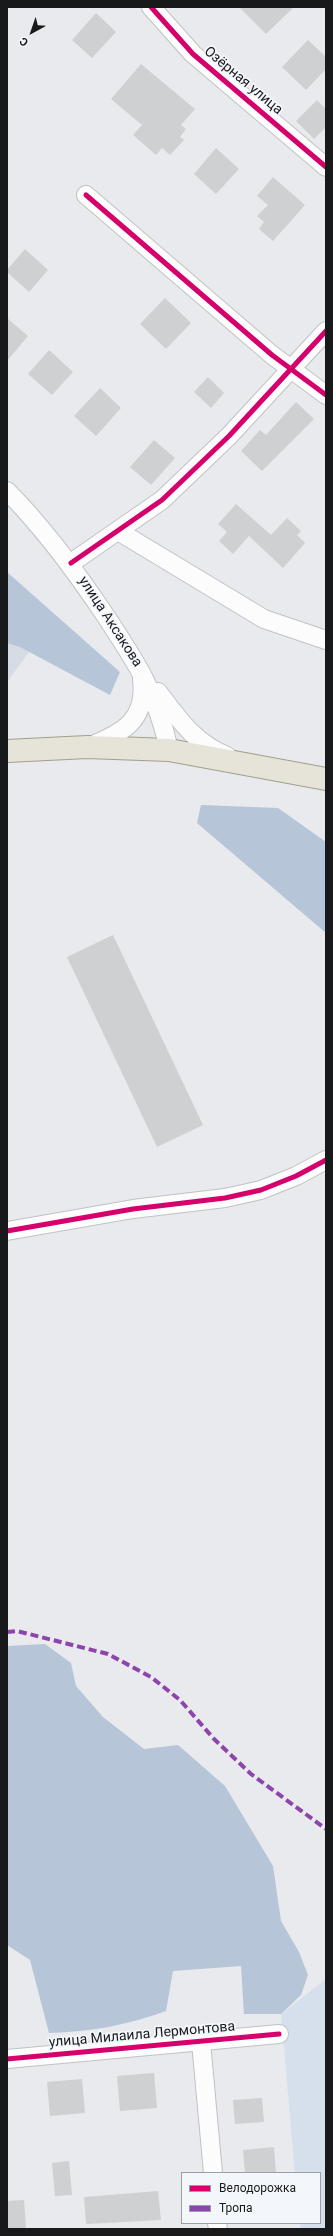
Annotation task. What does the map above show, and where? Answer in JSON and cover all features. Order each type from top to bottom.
[{"type":"main road","points":[[7,751],[87,747],[169,750],[248,763],[326,779]]},
{"type":"street","name":"Озёрная улица","points":[[151,7],[193,54],[326,167]]},
{"type":"street","points":[[86,195],[290,369],[326,395]]},
{"type":"street","points":[[71,563],[168,494],[229,436],[326,331]]},
{"type":"street","name":"улица Аксакова","points":[[7,491],[71,563],[141,668],[158,706],[169,750]]},
{"type":"street","points":[[118,530],[264,619],[326,640]]},
{"type":"street","points":[[87,747],[109,739],[135,719],[142,706],[143,690],[141,668]]},
{"type":"street","points":[[141,668],[194,737],[212,750],[248,763]]},
{"type":"street","points":[[7,1231],[133,1209],[225,1198],[261,1190],[296,1176],[326,1160]]},
{"type":"street","name":"улица Милаила Лермонтова","points":[[7,2059],[278,2034]]},
{"type":"street","points":[[201,2042],[213,2172]]},
{"type":"shaded area","points":[[7,572],[120,672],[110,695],[20,647],[7,643]]},
{"type":"shaded area","points":[[7,637],[33,647],[7,682]]},
{"type":"shaded area","points":[[201,805],[278,808],[326,842],[326,933],[197,823]]},
{"type":"shaded area","points":[[45,1644],[71,1663],[76,1686],[103,1717],[144,1749],[178,1745],[225,1786],[273,1866],[281,1921],[299,1952],[308,1975],[301,1995],[281,2014],[244,2014],[241,1966],[173,1971],[166,2011],[109,2027],[49,2033],[30,1960],[7,1945],[7,1646]]},
{"type":"shaded area","points":[[326,1979],[326,2229],[301,2229],[300,2224],[321,2224],[321,2172],[295,2172],[281,2014]]},
{"type":"building","points":[[239,7],[294,7],[266,34]]},
{"type":"building","points":[[96,13],[116,32],[92,58],[72,40]]},
{"type":"building","points":[[308,40],[326,57],[326,69],[306,90],[282,67]]},
{"type":"building","points":[[141,64],[195,109],[181,125],[186,129],[180,137],[184,140],[170,155],[162,148],[156,155],[133,135],[142,125],[111,99]]},
{"type":"building","points":[[317,100],[326,109],[326,127],[314,139],[296,121]]},
{"type":"building","points":[[216,148],[239,169],[216,194],[194,174]]},
{"type":"building","points":[[273,177],[305,205],[273,241],[259,229],[264,222],[257,216],[268,205],[257,196]]},
{"type":"building","points":[[25,249],[48,270],[29,292],[7,272],[7,270]]},
{"type":"building","points":[[165,298],[191,323],[166,349],[140,324]]},
{"type":"building","points":[[7,318],[28,336],[7,361]]},
{"type":"building","points":[[49,350],[73,372],[52,395],[28,374]]},
{"type":"building","points":[[208,377],[224,393],[211,408],[194,392]]},
{"type":"building","points":[[100,388],[121,408],[96,436],[74,416]]},
{"type":"building","points":[[296,402],[314,419],[262,471],[241,451],[260,430],[266,435]]},
{"type":"building","points":[[154,440],[175,458],[151,485],[130,467]]},
{"type":"building","points":[[236,504],[271,535],[287,518],[301,531],[297,535],[305,543],[283,568],[249,536],[233,554],[219,541],[227,532],[218,524]]},
{"type":"building","points":[[113,935],[203,1125],[157,1147],[67,957]]},
{"type":"building","points":[[154,2073],[157,2108],[120,2111],[117,2076]]},
{"type":"building","points":[[82,2079],[85,2113],[50,2116],[47,2082]]},
{"type":"building","points":[[262,2098],[264,2122],[235,2124],[233,2100]]},
{"type":"building","points":[[274,2147],[276,2172],[245,2172],[243,2150]]},
{"type":"building","points":[[69,2161],[72,2195],[55,2196],[52,2163]]},
{"type":"building","points":[[158,2191],[161,2220],[86,2224],[84,2197]]},
{"type":"building","points":[[24,2200],[26,2229],[7,2229],[7,2201]]},
{"type":"marked path","points":[[7,1632],[17,1631],[108,1654],[151,1677],[180,1700],[214,1739],[251,1774],[326,1829]]},
{"type":"cycle path","points":[[151,7],[193,54],[326,167]]},
{"type":"cycle path","points":[[86,195],[272,355],[326,395]]},
{"type":"cycle path","points":[[71,563],[162,500],[229,436],[326,331]]},
{"type":"cycle path","points":[[7,1231],[133,1209],[225,1198],[261,1190],[296,1176],[326,1160]]},
{"type":"cycle path","points":[[7,2059],[279,2034]]}]
